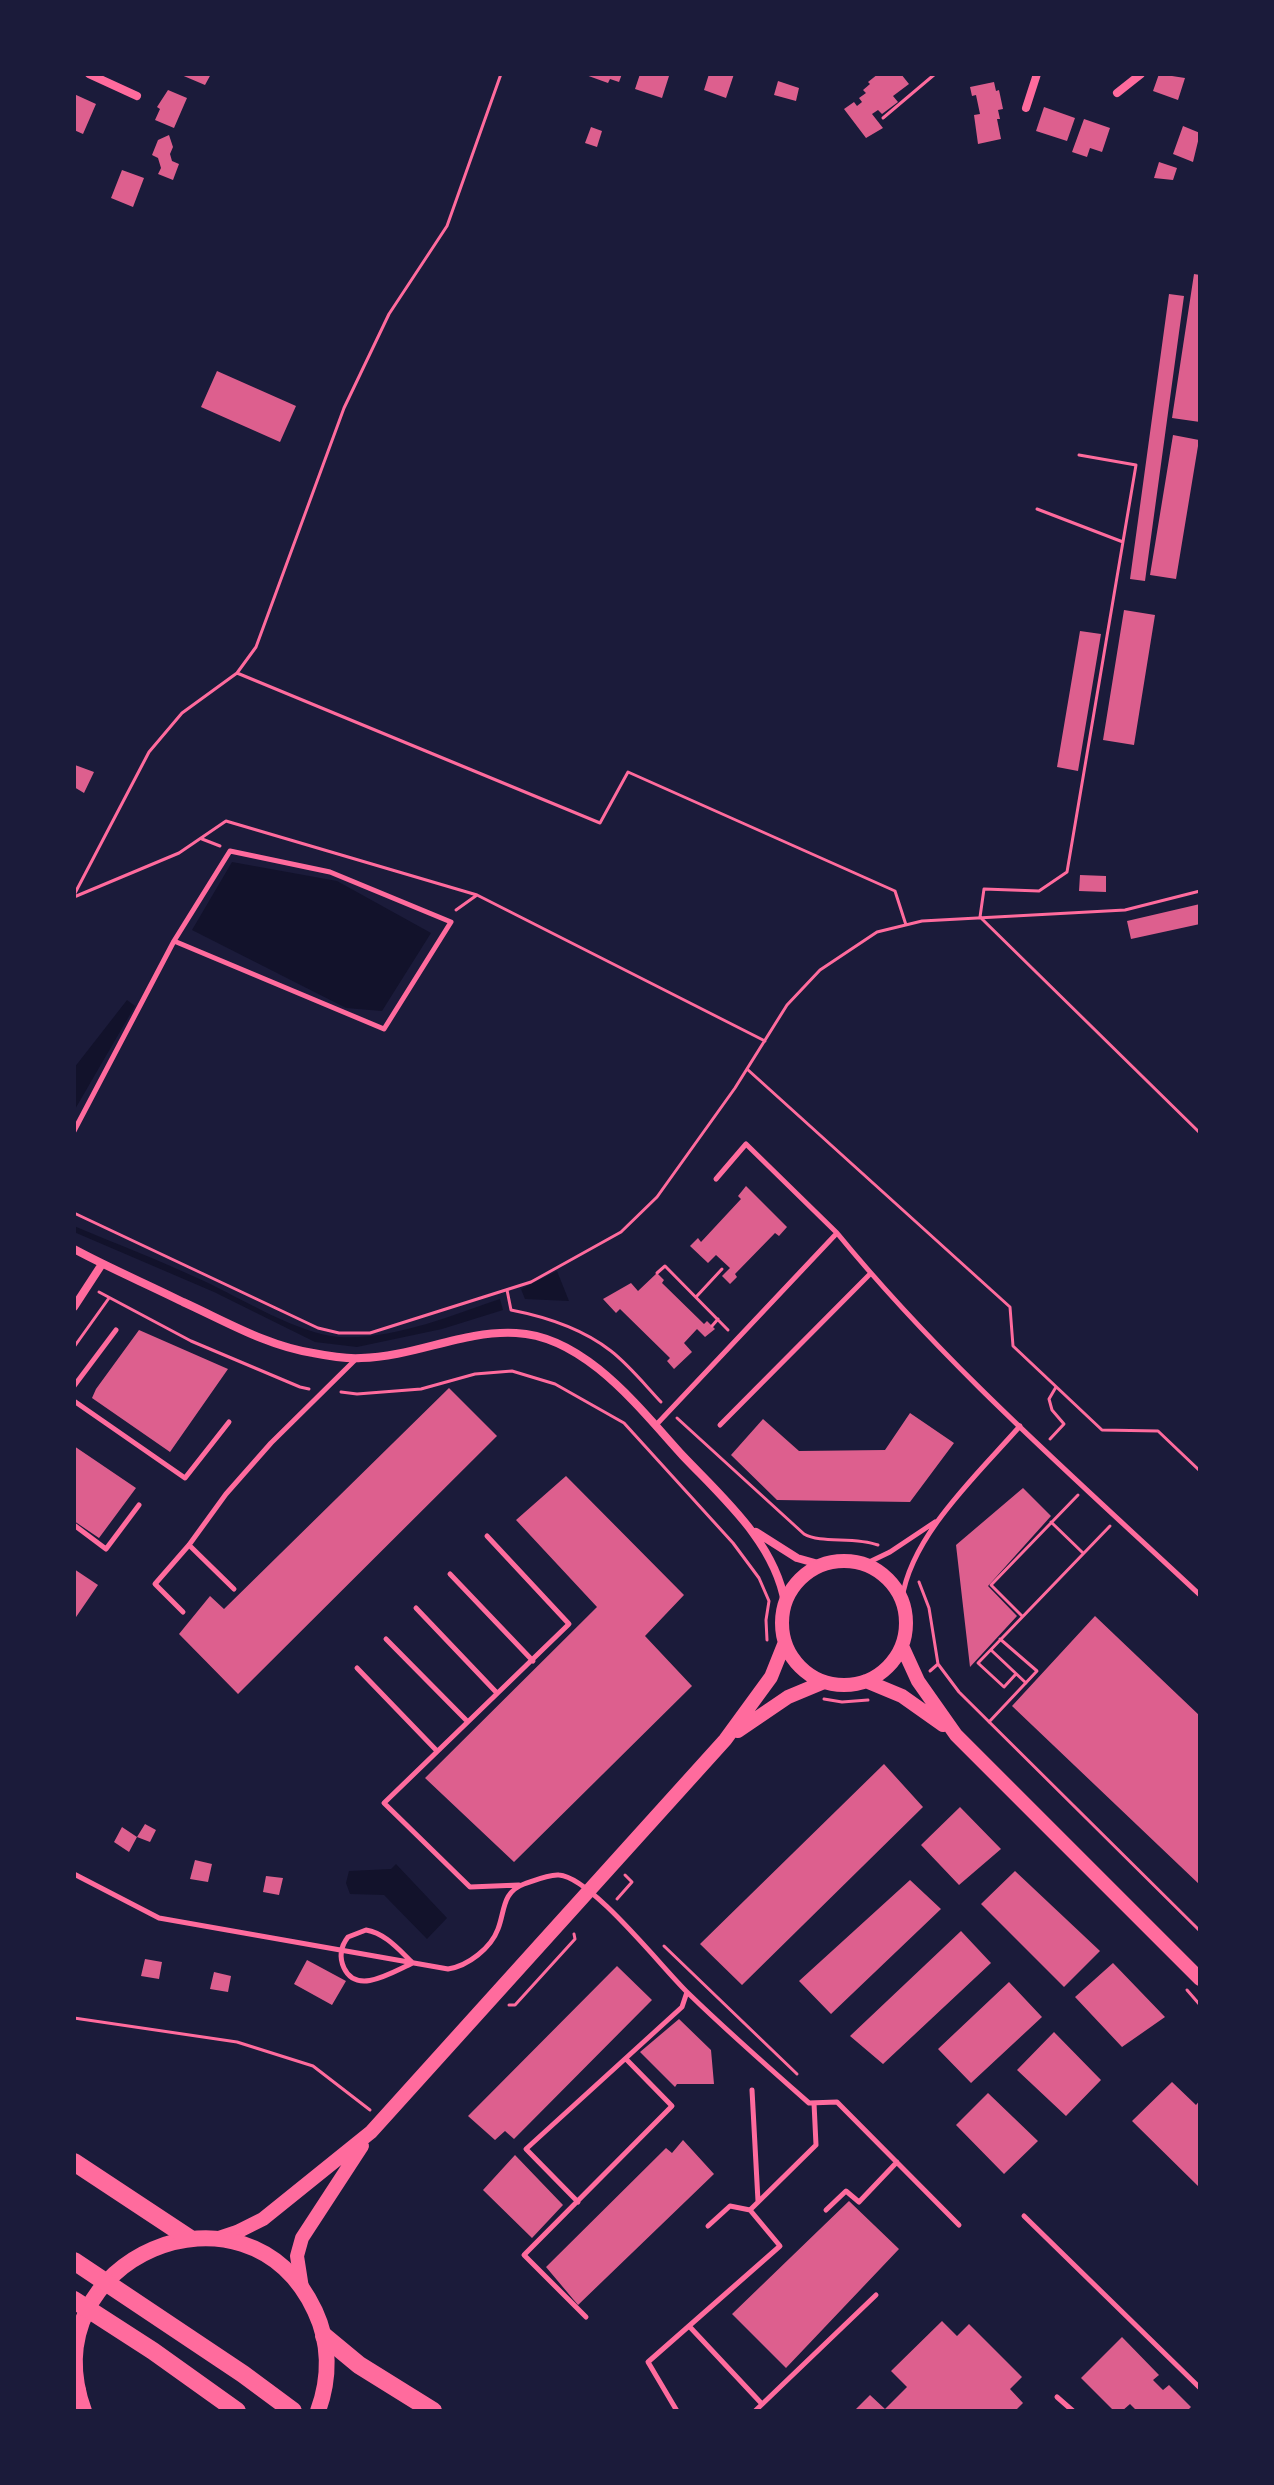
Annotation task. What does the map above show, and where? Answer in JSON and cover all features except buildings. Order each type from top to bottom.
[{"type":"highway","points":[[74,2162],[189,2238]]},
{"type":"highway","points":[[74,2261],[293,2411]]},
{"type":"highway","points":[[74,2300],[237,2411]]},
{"type":"highway","points":[[324,2336],[359,2365],[433,2411]]},
{"type":"main road","points":[[850,1561],[865,1564],[887,1578],[902,1599],[906,1622],[902,1646],[888,1667],[866,1681],[845,1685],[824,1682],[800,1667],[785,1642],[782,1616],[785,1603],[800,1580],[822,1565],[850,1561]]},
{"type":"main road","points":[[216,2239],[263,2219],[371,2132],[725,1740],[771,1677],[785,1642]]},
{"type":"main road","points":[[902,1646],[918,1681],[956,1735]]},
{"type":"main road","points":[[866,1681],[912,1702],[956,1735],[1200,1979]]},
{"type":"main road","points":[[725,1740],[788,1697],[824,1682]]},
{"type":"main road","points":[[302,2288],[297,2256],[302,2238],[371,2132]]},
{"type":"main road","points":[[84,2411],[76,2390],[75,2358],[85,2313],[101,2286],[124,2264],[151,2248],[189,2238],[241,2244],[279,2264],[302,2288],[319,2319],[324,2336],[327,2371],[318,2411]]},
{"type":"street","points":[[89,74],[137,96]]},
{"type":"street","points":[[1026,108],[1037,74]]},
{"type":"street","points":[[1117,93],[1141,74]]},
{"type":"street","points":[[74,1249],[258,1337],[309,1353],[357,1358],[483,1334],[517,1333],[538,1336],[569,1349],[631,1398],[751,1529],[779,1578],[785,1603]]},
{"type":"street","points":[[74,1307],[102,1264]]},
{"type":"street","points":[[751,1529],[797,1558],[822,1565]]},
{"type":"lane","points":[[74,1131],[174,941],[230,851],[330,872],[451,922],[384,1029],[174,941]]},
{"type":"lane","points":[[716,1179],[746,1144],[837,1233],[870,1274],[1020,1426],[1200,1595]]},
{"type":"lane","points":[[656,1426],[837,1233]]},
{"type":"lane","points":[[720,1425],[870,1274]]},
{"type":"lane","points":[[74,1386],[116,1330]]},
{"type":"lane","points":[[183,1612],[155,1584],[271,1443],[357,1358]]},
{"type":"lane","points":[[74,1401],[185,1478],[229,1422]]},
{"type":"lane","points":[[902,1599],[910,1569],[940,1519],[1020,1426]]},
{"type":"lane","points":[[74,1525],[106,1549],[139,1505]]},
{"type":"lane","points":[[865,1564],[890,1552],[940,1519]]},
{"type":"lane","points":[[487,1536],[569,1624],[384,1803],[470,1887],[521,1885],[559,1875],[590,1891],[687,1992],[787,2084],[809,2103],[837,2102],[959,2225]]},
{"type":"lane","points":[[189,1545],[234,1589]]},
{"type":"lane","points":[[450,1574],[533,1661]]},
{"type":"lane","points":[[416,1608],[496,1692]]},
{"type":"lane","points":[[386,1639],[467,1721]]},
{"type":"lane","points":[[357,1668],[437,1751]]},
{"type":"lane","points":[[74,1874],[159,1918],[448,1969],[462,1967],[493,1938],[504,1903],[511,1891],[521,1885]]},
{"type":"lane","points":[[356,1932],[376,1932],[413,1963],[376,1980],[363,1982],[353,1979],[346,1972],[342,1950],[348,1937],[356,1932]]},
{"type":"lane","points":[[578,2202],[526,2149],[682,2007],[687,1992]]},
{"type":"lane","points":[[586,2317],[524,2255],[672,2106],[626,2059]]},
{"type":"lane","points":[[752,2090],[758,2202]]},
{"type":"lane","points":[[750,2210],[816,2145],[814,2103]]},
{"type":"lane","points":[[826,2210],[846,2191],[859,2202],[897,2162]]},
{"type":"lane","points":[[677,2411],[648,2362],[780,2246],[750,2210],[730,2206],[708,2226]]},
{"type":"lane","points":[[1024,2216],[1200,2388]]},
{"type":"lane","points":[[755,2411],[876,2295]]},
{"type":"lane","points":[[689,2326],[762,2404]]},
{"type":"lane","points":[[1057,2397],[1073,2411]]},
{"type":"path","points":[[74,896],[149,752],[182,713],[237,673],[256,647],[344,408],[389,314],[447,226],[501,74]]},
{"type":"path","points":[[883,118],[935,74]]},
{"type":"path","points":[[980,917],[984,889],[1039,891],[1067,872],[1136,465],[1079,455]]},
{"type":"path","points":[[1037,509],[1123,542]]},
{"type":"path","points":[[237,673],[600,823],[628,772],[895,891],[906,925]]},
{"type":"path","points":[[74,896],[156,864],[202,839],[226,821],[477,895],[765,1041]]},
{"type":"path","points":[[202,839],[230,851]]},
{"type":"path","points":[[74,1213],[318,1328],[339,1333],[370,1333],[531,1282],[621,1232],[657,1197],[726,1101],[787,1005],[820,970],[877,932],[922,921],[1125,910],[1200,891]]},
{"type":"path","points":[[444,920],[477,895]]},
{"type":"path","points":[[980,917],[1200,1133]]},
{"type":"path","points":[[747,1069],[1010,1307],[1013,1346],[1102,1430],[1158,1431],[1200,1471]]},
{"type":"path","points":[[657,1273],[665,1266],[736,1338]]},
{"type":"path","points":[[696,1297],[722,1269]]},
{"type":"path","points":[[88,1287],[205,1347],[300,1387],[357,1394],[421,1389],[475,1374],[512,1371],[555,1384],[624,1423],[733,1543],[759,1578],[769,1601],[767,1650]]},
{"type":"path","points":[[507,1289],[511,1310],[536,1315],[580,1331],[613,1352],[670,1411],[804,1534],[817,1540],[840,1538],[864,1541],[890,1552]]},
{"type":"path","points":[[74,1347],[109,1298]]},
{"type":"path","points":[[712,1326],[718,1319]]},
{"type":"path","points":[[1043,1447],[1064,1424],[1052,1410],[1049,1399],[1056,1387]]},
{"type":"path","points":[[1022,1616],[991,1585],[1085,1487]]},
{"type":"path","points":[[1015,1675],[1004,1687],[978,1663],[1118,1518]]},
{"type":"path","points":[[1051,1522],[1083,1553]]},
{"type":"path","points":[[910,1569],[929,1608],[938,1664],[959,1692],[1200,1931]]},
{"type":"path","points":[[989,1722],[1037,1671],[1000,1639]]},
{"type":"path","points":[[991,1649],[1026,1683]]},
{"type":"path","points":[[918,1681],[938,1664]]},
{"type":"path","points":[[613,1865],[632,1882],[616,1901]]},
{"type":"path","points":[[659,1942],[797,2074]]},
{"type":"path","points":[[1189,1994],[1200,2005]]},
{"type":"path","points":[[74,2018],[237,2042],[313,2066],[383,2119]]},
{"type":"shaded area","points":[[232,862],[337,881],[431,933],[382,1011],[346,1008],[192,930]]},
{"type":"shaded area","points":[[127,1000],[135,1006],[74,1111],[74,1068]]},
{"type":"shaded area","points":[[74,1226],[188,1274],[289,1323],[323,1334],[360,1337],[401,1331],[500,1299],[503,1310],[442,1329],[357,1347],[315,1342],[214,1292],[74,1232]]},
{"type":"shaded area","points":[[557,1271],[569,1301],[525,1299],[521,1289]]},
{"type":"shaded area","points":[[396,1864],[447,1918],[427,1939],[384,1895],[350,1894],[346,1883],[349,1871],[391,1869]]}]
